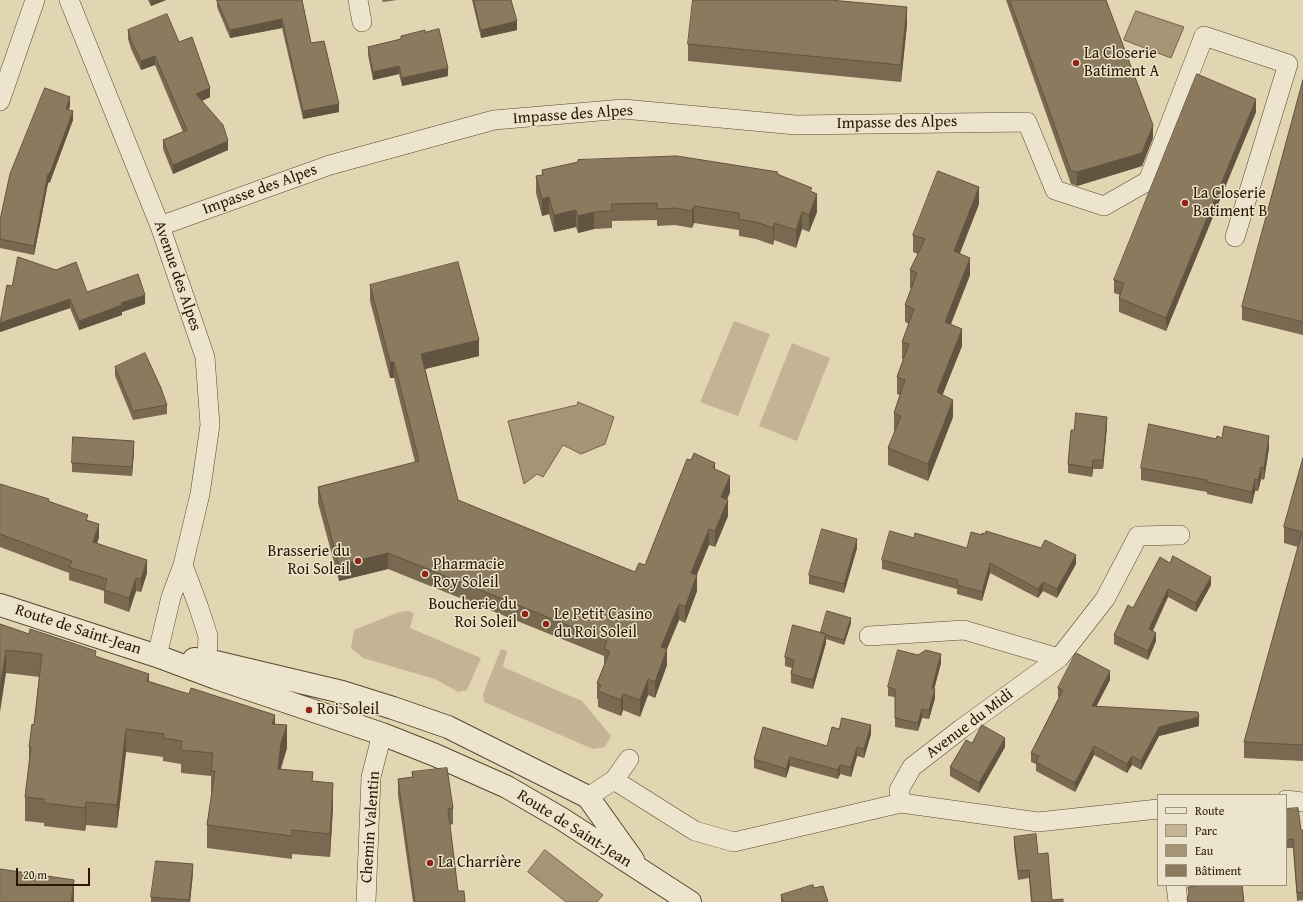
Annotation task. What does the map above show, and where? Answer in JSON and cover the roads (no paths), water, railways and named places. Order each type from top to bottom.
[{"type":"street","points":[[0,101],[35,0]]},
{"type":"street","name":"Avenue des Alpes","points":[[69,0],[160,226],[205,357],[210,425],[200,494],[183,564],[171,597],[157,656]]},
{"type":"street","points":[[358,0],[362,22]]},
{"type":"street","name":"Impasse des Alpes","points":[[160,226],[330,165],[494,120],[623,109],[796,125],[1027,122],[1055,190],[1104,206],[1148,180],[1204,36],[1288,64],[1235,237]]},
{"type":"street","name":"Avenue du Midi","points":[[901,803],[900,790],[912,767],[961,729],[1059,658],[1105,599],[1138,536],[1180,535]]},
{"type":"street","points":[[183,564],[208,636],[203,666]]},
{"type":"street","name":"Route de Saint-Jean","points":[[0,605],[157,656],[342,692],[448,727],[588,797],[640,870]]},
{"type":"street","points":[[869,636],[964,630],[1059,658]]},
{"type":"street","name":"Route de Saint-Jean","points":[[203,666],[435,754],[507,787],[640,870]]},
{"type":"street","name":"Chemin Valentin","points":[[366,902],[371,777],[382,734],[393,708]]},
{"type":"street","points":[[507,787],[531,790],[578,818],[588,797],[614,780],[629,759]]},
{"type":"street","points":[[614,780],[696,831],[734,842],[901,803],[1038,822],[1157,809]]},
{"type":"street","points":[[1287,800],[1303,802]]},
{"type":"street","points":[[640,870],[690,902]]},
{"type":"street","points":[[1176,886],[1178,902]]},
{"type":"water","points":[[1136,11],[1184,27],[1171,58],[1124,40]]},
{"type":"water","points":[[578,402],[614,417],[605,444],[581,454],[563,445],[543,477],[537,474],[524,484],[508,421],[577,405]]},
{"type":"water","points":[[545,850],[603,895],[597,902],[566,902],[528,872]]},
{"type":"place","name":"La Closerie Batiment A","points":[[1076,63]]},
{"type":"place","name":"La Closerie Batiment B","points":[[1185,203]]},
{"type":"place","name":"Brasserie du Roi Soleil","points":[[358,561]]},
{"type":"place","name":"Pharmacie Roy Soleil","points":[[425,574]]},
{"type":"place","name":"Boucherie du Roi Soleil","points":[[525,614]]},
{"type":"place","name":"Le Petit Casino du Roi Soleil","points":[[546,624]]},
{"type":"place","name":"Roi Soleil","points":[[309,710]]},
{"type":"place","name":"La Charrière","points":[[430,863]]}]
